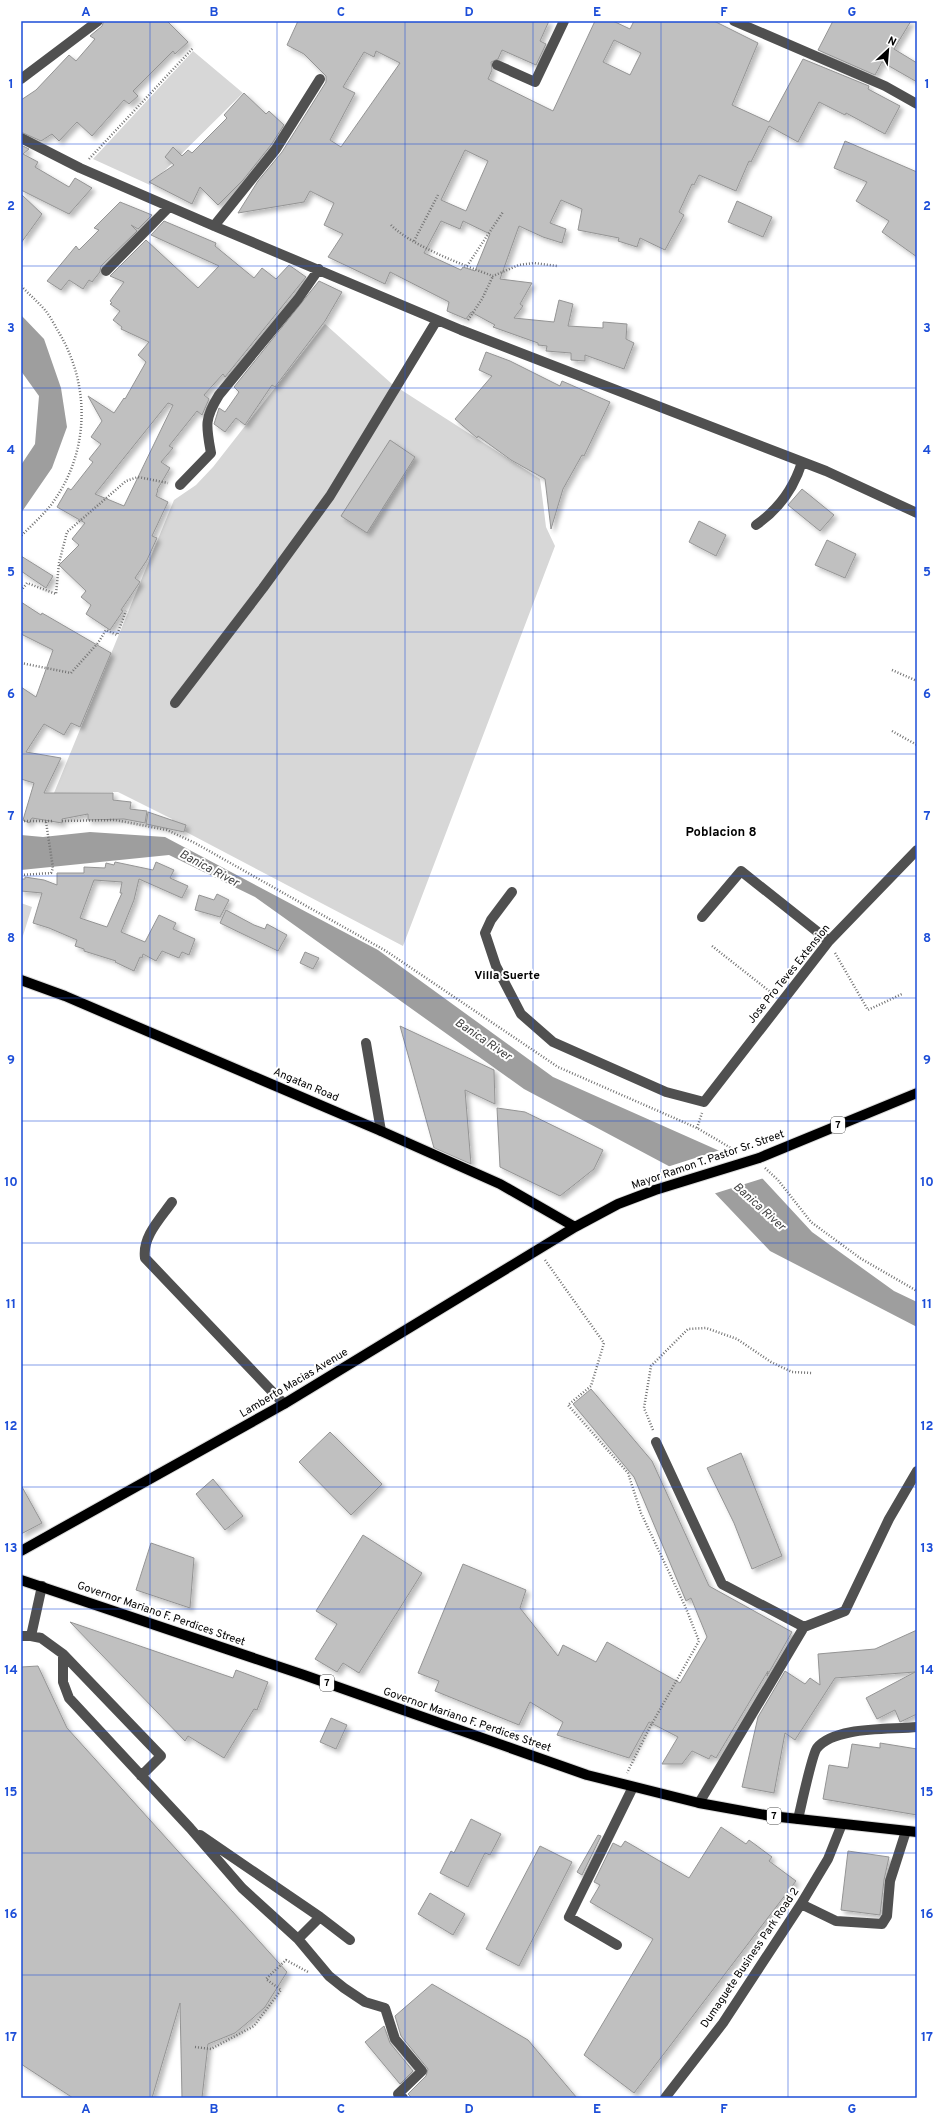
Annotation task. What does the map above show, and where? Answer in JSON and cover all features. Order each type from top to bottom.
[{"type":"main road","name":"Angatan Road","points":[[21,980],[65,996],[381,1131],[500,1184],[574,1227]]},
{"type":"main road","name":"Mayor Ramon T. Pastor Sr. Street","points":[[574,1227],[618,1204],[655,1190],[759,1161],[917,1093]]},
{"type":"main road","name":"Lamberto Macias Avenue","points":[[21,1551],[284,1404],[574,1227]]},
{"type":"main road","name":"Governor Mariano F. Perdices Street","points":[[21,1580],[304,1675],[587,1775],[699,1803],[798,1819],[917,1832]]},
{"type":"street","points":[[21,79],[98,21]]},
{"type":"street","points":[[497,65],[535,82],[564,21]]},
{"type":"street","points":[[734,21],[885,86],[917,104]]},
{"type":"street","points":[[214,226],[276,149],[320,80]]},
{"type":"street","points":[[21,138],[80,168],[169,207],[437,320],[802,462],[917,513]]},
{"type":"street","points":[[106,271],[169,207]]},
{"type":"street","points":[[180,485],[211,453],[207,429],[209,411],[219,395],[298,299],[319,269]]},
{"type":"street","points":[[175,703],[263,588],[330,496],[437,320]]},
{"type":"street","points":[[756,525],[775,510],[785,498],[798,475],[802,462]]},
{"type":"street","name":"Jose Pro Teves Extension","points":[[512,892],[491,920],[485,933],[496,966],[521,1014],[553,1042],[666,1092],[704,1102],[828,941],[917,850]]},
{"type":"street","points":[[702,917],[740,871],[828,941]]},
{"type":"street","points":[[366,1043],[381,1131]]},
{"type":"street","points":[[172,1202],[146,1240],[144,1250],[145,1258],[284,1404]]},
{"type":"street","points":[[656,1442],[722,1584],[804,1627]]},
{"type":"street","points":[[699,1803],[804,1627],[845,1611],[889,1519],[917,1471]]},
{"type":"street","points":[[42,1586],[26,1636],[41,1638],[63,1654],[161,1756],[141,1776]]},
{"type":"street","points":[[63,1654],[63,1682],[69,1698],[190,1828],[242,1888],[298,1939],[330,1976],[344,1988],[365,2002],[385,2008],[395,2038],[422,2071],[398,2094],[402,2098]]},
{"type":"street","points":[[798,1819],[816,1748],[830,1737],[857,1731],[917,1727]]},
{"type":"street","points":[[617,1944],[569,1917],[633,1787]]},
{"type":"street","name":"Dumaguete Business Park Road 2","points":[[665,2098],[723,2023],[801,1904],[828,1859],[842,1824]]},
{"type":"street","points":[[190,1828],[320,1917],[350,1940]]},
{"type":"street","points":[[801,1904],[836,1921],[882,1924],[887,1916],[890,1881],[906,1831]]},
{"type":"street","points":[[298,1939],[320,1917]]},
{"type":"path","points":[[80,168],[193,48]]},
{"type":"path","points":[[414,241],[438,195]]},
{"type":"path","points":[[467,266],[503,212]]},
{"type":"path","points":[[391,225],[400,235],[467,266],[493,276]]},
{"type":"path","points":[[461,330],[482,299],[493,276],[519,265],[534,264],[557,266]]},
{"type":"path","points":[[21,286],[45,311],[69,349],[80,381],[83,419],[77,450],[63,485],[50,506],[21,536]]},
{"type":"path","points":[[21,591],[27,583],[56,594],[59,563],[67,532],[126,481],[138,477],[180,485]]},
{"type":"path","points":[[21,663],[71,673],[98,644],[106,630],[116,635],[126,611]]},
{"type":"path","points":[[892,670],[917,681]]},
{"type":"path","points":[[892,731],[917,745]]},
{"type":"path","points":[[62,821],[115,820],[167,830],[195,843],[386,951],[558,1067],[697,1128],[738,1152]]},
{"type":"path","points":[[21,821],[54,821]]},
{"type":"path","points":[[21,875],[51,873],[53,868],[46,822]]},
{"type":"path","points":[[828,941],[868,1010],[902,994]]},
{"type":"path","points":[[712,946],[782,1001]]},
{"type":"path","points":[[759,1161],[778,1180],[811,1222],[860,1258],[917,1291]]},
{"type":"path","points":[[538,1250],[604,1343],[591,1386],[568,1405],[628,1473],[641,1513],[685,1606],[699,1640],[650,1727],[622,1784]]},
{"type":"path","points":[[656,1442],[653,1426],[644,1408],[652,1366],[688,1329],[706,1328],[737,1340],[771,1362],[792,1372],[812,1373]]},
{"type":"path","points":[[195,2047],[211,2049],[254,2026],[281,1990],[266,1979],[286,1960],[313,1975]]},
{"type":"shaded area","points":[[193,51],[243,93],[150,185],[93,159]]},
{"type":"shaded area","points":[[325,324],[392,384],[540,479],[546,527],[555,546],[403,946],[171,824],[172,819],[118,792],[54,793],[174,500],[196,485],[213,467]]},
{"type":"shaded area","points":[[21,903],[32,907],[21,942]]},
{"type":"water","points":[[21,315],[44,339],[61,388],[67,427],[52,468],[21,513],[21,465],[35,444],[39,396],[21,371]]},
{"type":"water","name":"Banica River","points":[[90,832],[165,837],[378,950],[553,1077],[749,1164],[812,1232],[894,1291],[917,1302],[917,1327],[770,1251],[710,1188],[524,1089],[255,897],[169,855],[21,870],[21,835],[43,837]]},
{"type":"pier","points":[[720,1150],[750,1163],[764,1178],[713,1194],[709,1189],[667,1167]]},
{"type":"building","points":[[104,21],[167,21],[188,42],[175,54],[173,51],[133,91],[138,96],[129,104],[124,100],[92,136],[77,122],[59,141],[52,134],[41,141],[21,132],[21,100],[36,90],[69,55],[76,61],[95,39],[90,36],[102,26]]},
{"type":"building","points":[[298,21],[549,21],[540,41],[546,44],[536,65],[502,50],[498,59],[491,62],[492,70],[488,79],[553,111],[595,21],[613,21],[630,29],[634,21],[714,21],[758,43],[732,105],[769,122],[803,59],[869,86],[868,89],[900,106],[885,134],[846,113],[845,115],[819,102],[798,142],[769,126],[751,162],[749,161],[736,191],[699,175],[694,185],[692,184],[679,212],[684,215],[665,250],[640,238],[637,247],[618,241],[619,238],[578,230],[582,209],[561,200],[550,223],[566,229],[562,243],[543,237],[519,226],[500,279],[532,283],[520,304],[523,306],[514,318],[554,322],[559,300],[573,304],[568,326],[603,328],[603,322],[627,324],[626,339],[634,343],[624,369],[585,355],[585,361],[571,360],[571,353],[546,351],[547,346],[538,345],[538,343],[493,327],[495,325],[471,312],[466,319],[447,311],[449,302],[390,272],[385,284],[328,257],[343,234],[324,225],[334,203],[310,191],[304,202],[238,213],[258,181],[282,152],[326,82],[326,76],[304,54],[287,45]],"holes":[[[614,40],[641,53],[630,75],[603,62]],[[376,51],[400,63],[341,147],[330,140],[355,93],[343,87],[364,52],[374,57]],[[465,150],[488,161],[466,211],[441,200]],[[441,221],[460,229],[463,221],[490,234],[475,271],[463,267],[461,270],[424,253]]]},
{"type":"building","points":[[833,21],[911,21],[894,49],[917,63],[917,82],[882,62],[875,75],[818,50]]},
{"type":"building","points":[[244,93],[266,114],[269,111],[284,125],[271,145],[243,180],[218,205],[200,187],[192,204],[149,182],[174,165],[165,157],[173,147],[182,156],[188,150],[192,153],[227,118],[224,115]]},
{"type":"building","points":[[845,141],[917,172],[917,257],[882,232],[889,221],[856,201],[867,182],[834,168]]},
{"type":"building","points":[[21,145],[29,149],[23,154],[38,162],[35,167],[69,187],[75,178],[92,188],[69,214],[21,190]]},
{"type":"building","points":[[21,194],[42,214],[21,243]]},
{"type":"building","points":[[737,201],[772,217],[763,237],[728,222]]},
{"type":"building","points":[[120,202],[152,215],[138,229],[131,225],[137,231],[101,266],[100,272],[92,282],[89,280],[83,289],[69,280],[61,290],[47,281],[76,246],[79,250],[99,230],[94,228]]},
{"type":"building","points":[[164,221],[216,243],[215,246],[254,278],[262,268],[276,279],[289,265],[306,277],[225,377],[223,374],[204,395],[209,399],[202,415],[197,411],[169,446],[173,448],[161,462],[170,468],[157,490],[156,496],[168,502],[152,536],[157,538],[147,560],[135,578],[140,582],[121,610],[123,611],[110,630],[86,614],[91,605],[81,597],[86,591],[59,565],[79,545],[72,539],[85,523],[57,507],[68,488],[71,490],[93,462],[89,459],[101,444],[91,437],[102,421],[88,396],[114,413],[124,398],[125,399],[146,362],[138,355],[149,342],[121,329],[122,327],[113,320],[120,311],[110,304],[112,303],[110,301],[124,282],[110,276],[146,240],[198,288],[219,266],[151,235]],"holes":[[[168,403],[173,405],[124,506],[95,494]]]},
{"type":"building","points":[[319,281],[342,292],[325,321],[275,387],[272,385],[245,425],[236,418],[225,432],[214,424],[219,408],[225,412],[239,392],[234,387]]},
{"type":"building","points":[[486,352],[510,361],[560,386],[562,381],[610,402],[584,456],[582,455],[563,489],[551,529],[545,479],[511,460],[478,436],[477,438],[455,419],[492,376],[479,370]]},
{"type":"building","points":[[390,440],[415,457],[367,533],[341,516]]},
{"type":"building","points":[[802,489],[834,515],[820,531],[788,505]]},
{"type":"building","points":[[699,521],[726,535],[716,556],[689,542]]},
{"type":"building","points":[[827,540],[856,554],[845,578],[815,565]]},
{"type":"building","points":[[21,556],[53,576],[46,588],[21,571]]},
{"type":"building","points":[[21,602],[41,615],[42,613],[111,653],[80,727],[71,723],[64,735],[44,724],[26,752],[61,758],[44,793],[113,793],[113,800],[131,802],[130,809],[147,811],[145,823],[124,819],[88,820],[88,814],[62,819],[62,823],[32,818],[29,823],[23,820],[34,783],[21,779],[21,687],[36,697],[53,650],[21,634]]},
{"type":"building","points":[[148,812],[186,825],[184,832],[146,824]]},
{"type":"building","points":[[115,862],[153,870],[156,862],[174,870],[170,878],[188,886],[182,898],[139,879],[134,900],[121,932],[145,942],[159,915],[176,923],[173,929],[195,939],[189,955],[182,952],[179,958],[162,951],[156,961],[143,954],[142,958],[140,957],[134,971],[115,962],[116,961],[84,951],[84,949],[75,946],[77,940],[33,923],[42,893],[21,891],[21,879],[25,879],[25,877],[44,880],[57,885],[57,873],[84,873],[84,867],[105,868],[106,863],[114,865]],"holes":[[[94,880],[122,882],[120,893],[122,893],[107,927],[80,918]]]},
{"type":"building","points":[[217,894],[229,900],[220,917],[195,910],[199,895],[214,900]]},
{"type":"building","points":[[226,910],[254,925],[265,929],[267,924],[287,935],[278,951],[220,923]]},
{"type":"building","points":[[305,952],[319,958],[313,969],[300,963]]},
{"type":"building","points":[[400,1026],[494,1070],[495,1104],[465,1090],[471,1164],[434,1148]]},
{"type":"building","points":[[497,1108],[525,1112],[603,1150],[594,1169],[560,1196],[500,1167]]},
{"type":"building","points":[[591,1389],[652,1461],[709,1586],[792,1632],[767,1676],[768,1671],[716,1758],[711,1755],[709,1759],[692,1751],[682,1764],[662,1764],[678,1737],[649,1722],[629,1758],[557,1735],[563,1722],[530,1702],[519,1725],[435,1691],[439,1681],[418,1673],[463,1564],[526,1590],[520,1608],[558,1656],[563,1645],[596,1662],[607,1642],[680,1683],[707,1637],[691,1598],[686,1601],[634,1477],[573,1404]]},
{"type":"building","points":[[330,1432],[382,1484],[351,1515],[299,1462]]},
{"type":"building","points":[[741,1453],[782,1556],[752,1569],[734,1523],[707,1468]]},
{"type":"building","points":[[213,1479],[243,1516],[225,1530],[196,1494]]},
{"type":"building","points":[[21,1485],[42,1523],[21,1534]]},
{"type":"building","points":[[363,1535],[422,1573],[359,1673],[343,1663],[337,1672],[315,1659],[337,1624],[316,1611]]},
{"type":"building","points":[[151,1543],[194,1558],[190,1608],[136,1590]]},
{"type":"building","points":[[70,1622],[233,1678],[236,1670],[268,1682],[257,1710],[254,1709],[224,1758],[188,1736],[185,1741]]},
{"type":"building","points":[[917,1630],[917,1714],[900,1722],[895,1710],[877,1719],[866,1698],[915,1672],[835,1678],[795,1740],[785,1733],[774,1793],[742,1787],[758,1717],[785,1671],[805,1684],[810,1678],[820,1685],[818,1654],[875,1649]]},
{"type":"building","points":[[38,1666],[67,1728],[287,1972],[265,2007],[253,2018],[235,2033],[208,2044],[202,2098],[182,2098],[180,2003],[152,2098],[73,2098],[21,2064],[21,1667]]},
{"type":"building","points":[[331,1718],[347,1725],[336,1749],[320,1742]]},
{"type":"building","points":[[880,1743],[917,1749],[917,1815],[823,1799],[829,1765],[848,1768],[852,1744],[880,1748]]},
{"type":"building","points":[[471,1819],[501,1834],[490,1855],[485,1853],[468,1887],[440,1873],[451,1851],[454,1853]]},
{"type":"building","points":[[721,1827],[746,1844],[749,1840],[772,1857],[769,1861],[796,1881],[634,2093],[584,2055],[653,1939],[590,1902],[600,1885],[594,1882],[613,1843],[621,1847],[625,1841],[689,1878]]},
{"type":"building","points":[[598,1835],[601,1836],[582,1875],[577,1872]]},
{"type":"building","points":[[540,1846],[572,1862],[519,1966],[486,1949]]},
{"type":"building","points":[[848,1851],[889,1857],[884,1880],[880,1915],[841,1910]]},
{"type":"building","points":[[430,1893],[465,1914],[453,1935],[418,1914]]},
{"type":"building","points":[[432,1984],[528,2040],[577,2098],[412,2098],[408,2094],[426,2076],[428,2069],[401,2036],[395,2016]]},
{"type":"building","points":[[384,2026],[390,2043],[413,2071],[400,2084],[365,2042]]},
{"type":"district","name":"Poblacion 8","points":[[721,833]]},
{"type":"district","name":"Villa Suerte","points":[[507,976]]}]
